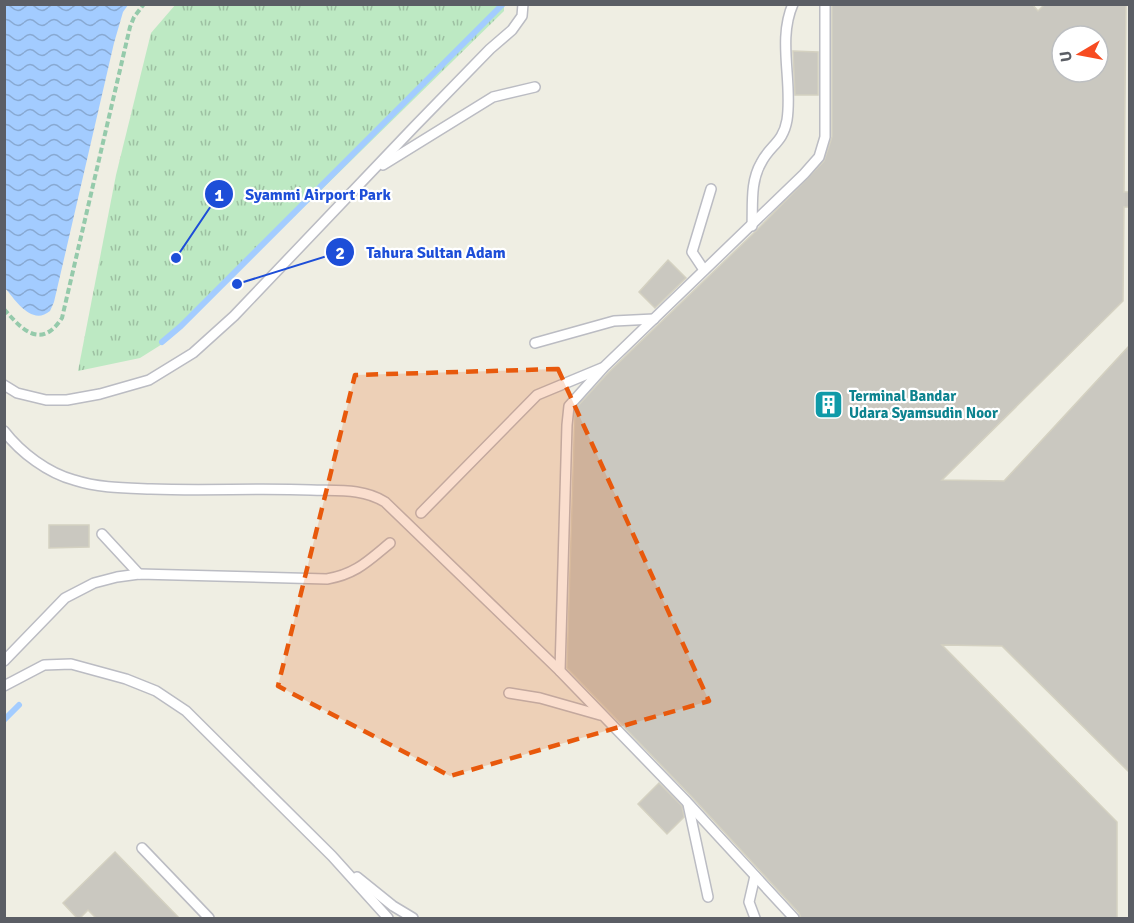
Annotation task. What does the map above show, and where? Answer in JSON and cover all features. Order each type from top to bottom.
[{"type":"lane","points":[[4,385],[17,393],[46,400],[67,400],[100,394],[149,380],[193,353],[234,316],[490,49],[512,30],[522,16],[523,4]]},
{"type":"lane","points":[[752,226],[754,179],[761,162],[779,142],[787,118],[786,35],[787,17],[792,4]]},
{"type":"lane","points":[[560,671],[567,425],[570,406],[604,367],[752,226],[819,157],[825,137],[825,4]]},
{"type":"lane","points":[[375,169],[493,97],[535,87]]},
{"type":"lane","points":[[704,270],[692,252],[711,189]]},
{"type":"lane","points":[[535,343],[614,321],[654,319]]},
{"type":"lane","points":[[421,513],[537,395],[604,367]]},
{"type":"lane","points":[[4,431],[27,454],[49,469],[73,480],[109,487],[362,492],[386,502],[560,671],[687,802],[794,918]]},
{"type":"lane","points":[[102,534],[139,574]]},
{"type":"lane","points":[[4,662],[65,598],[94,584],[139,574],[327,579],[358,570],[390,543]]},
{"type":"lane","points":[[4,686],[44,665],[71,664],[126,679],[156,691],[186,711],[332,856],[388,918]]},
{"type":"lane","points":[[509,693],[540,698],[603,716]]},
{"type":"lane","points":[[687,802],[708,897]]},
{"type":"lane","points":[[142,848],[210,918]]},
{"type":"lane","points":[[332,856],[393,906],[413,918]]},
{"type":"lane","points":[[755,876],[749,902],[755,918]]},
{"type":"path","points":[[4,309],[21,328],[33,334],[44,334],[55,328],[62,318],[130,27],[144,4]]},
{"type":"highlighted area","points":[[558,369],[709,701],[450,776],[278,686],[355,375]]},
{"type":"green space","points":[[176,4],[504,5],[504,11],[167,341],[140,358],[78,371],[116,175],[151,33]]},
{"type":"water","points":[[4,5],[128,5],[123,12],[114,43],[54,302],[50,311],[37,316],[19,305],[5,288]]},
{"type":"building","name":"Terminal Bandar Udara Syamsudin Noor","points":[[832,4],[1032,4],[1038,11],[1045,4],[1126,4],[1124,192],[1130,192],[1130,207],[1124,207],[1123,301],[942,480],[1004,481],[1130,345],[1130,773],[1002,646],[942,645],[1117,822],[1117,918],[801,918],[799,913],[692,797],[567,668],[575,409],[609,372],[757,230],[824,161],[832,137]]},
{"type":"building","points":[[793,51],[818,52],[818,95],[795,95]]},
{"type":"building","points":[[668,260],[686,278],[655,308],[639,292]]},
{"type":"building","points":[[49,525],[89,525],[89,547],[49,548]]},
{"type":"building","points":[[659,783],[682,806],[684,817],[667,834],[638,804]]},
{"type":"building","points":[[115,852],[179,918],[96,918],[88,910],[77,918],[63,903]]},
{"type":"waterway","points":[[162,342],[181,326],[503,4]]},
{"type":"waterway","points":[[4,720],[19,705]]},
{"type":"place","name":"Syammi Airport Park","points":[[176,258]]},
{"type":"place","name":"Tahura Sultan Adam","points":[[237,284]]},
{"type":"place","name":"Terminal Bandar Udara Syamsudin Noor","points":[[828,405]]}]
